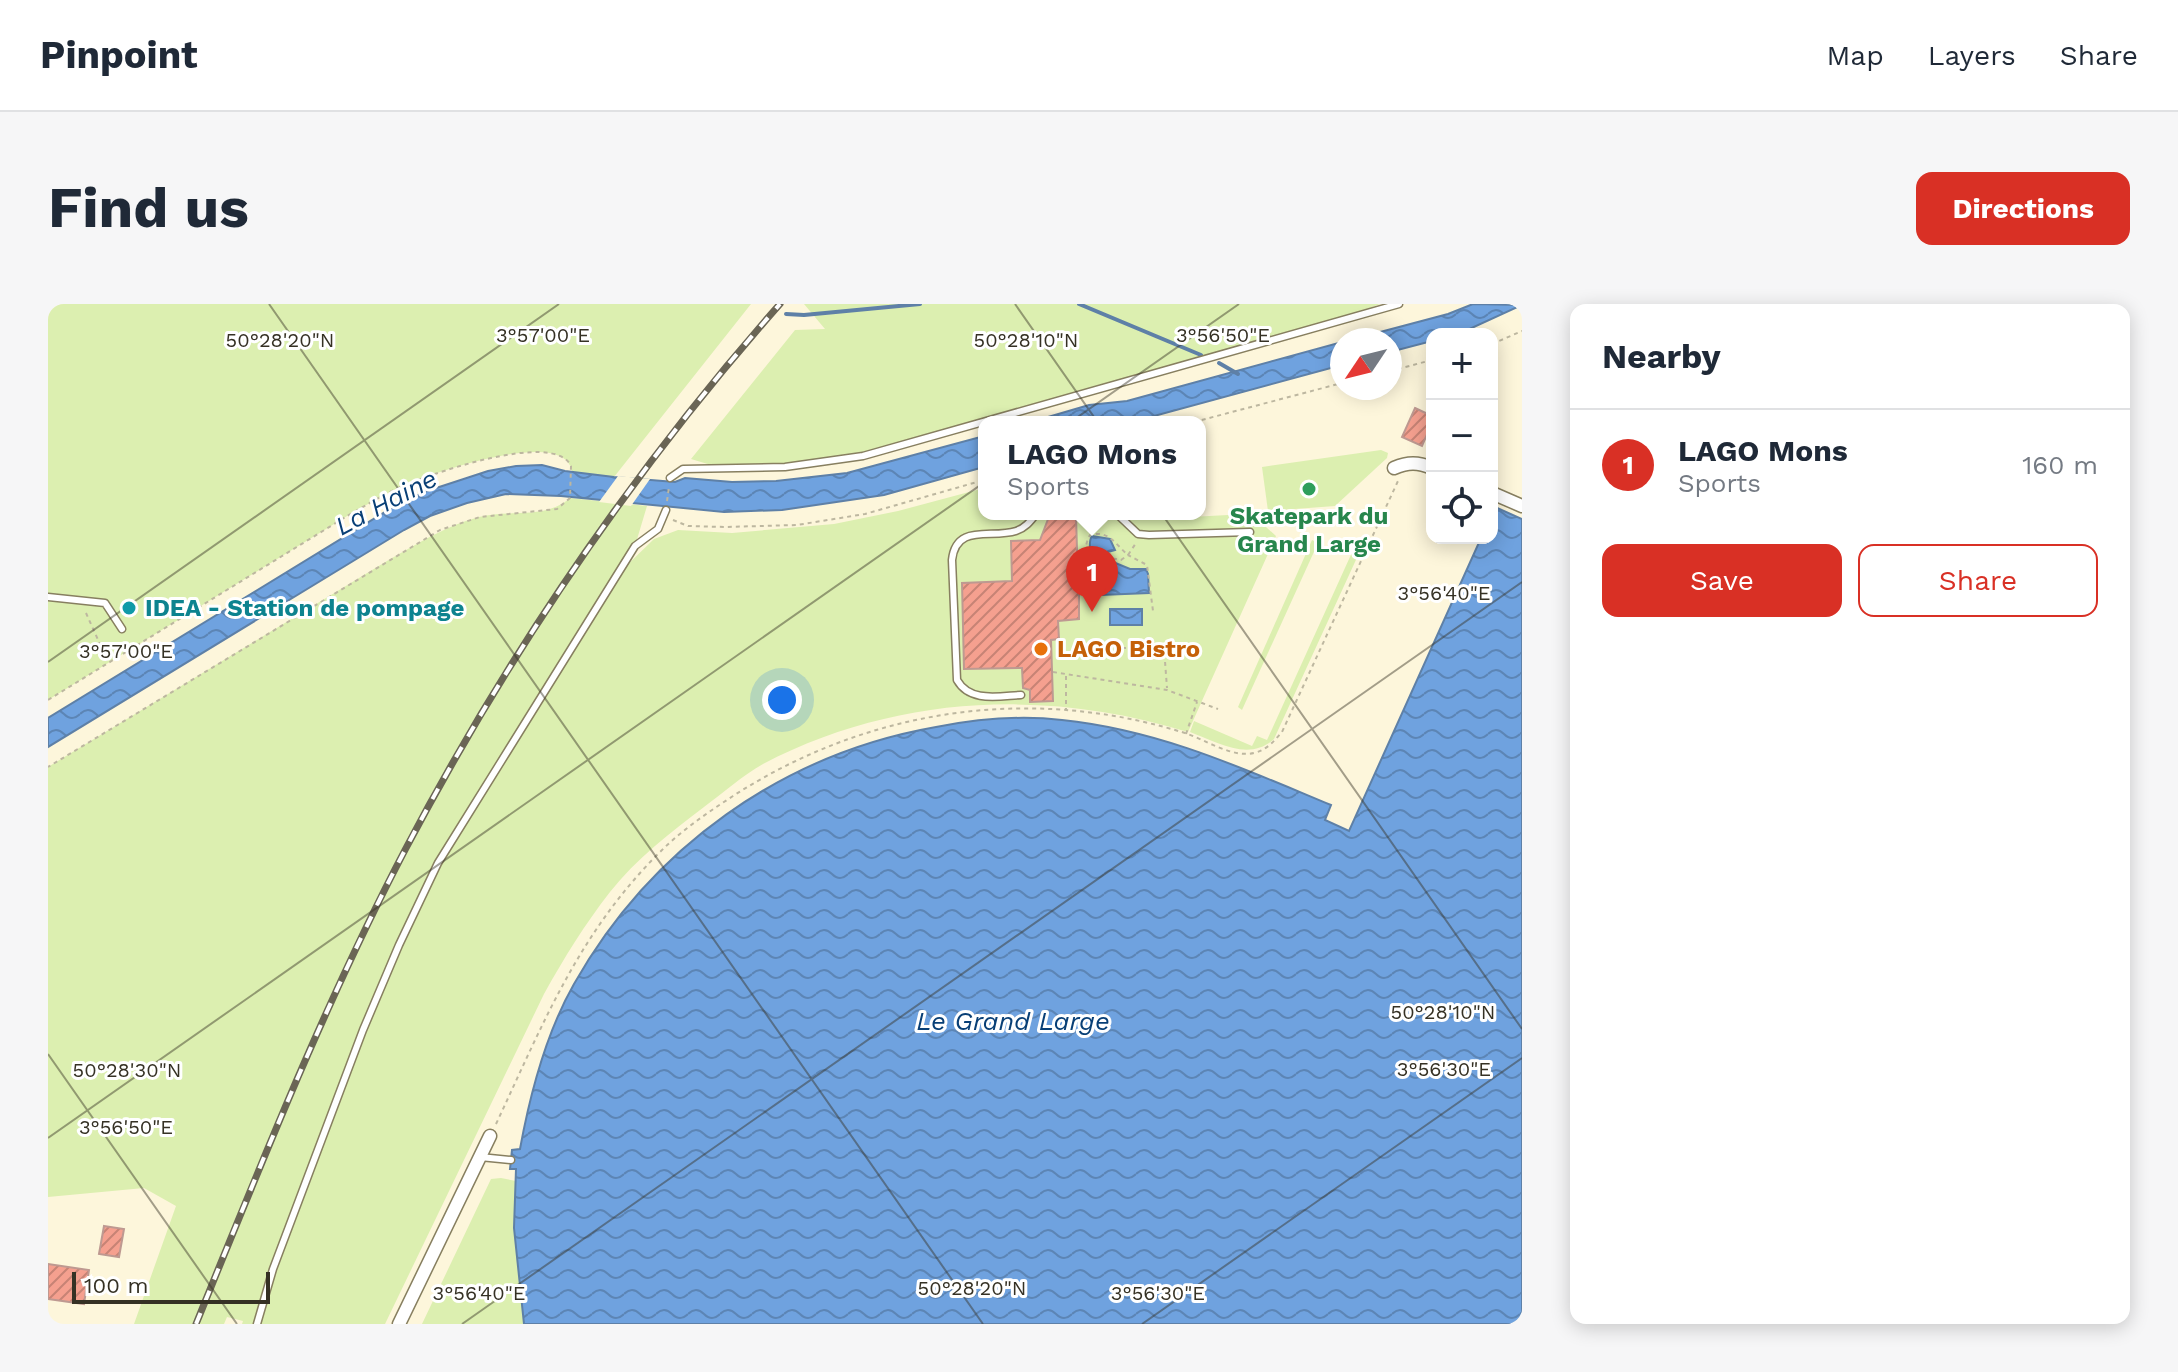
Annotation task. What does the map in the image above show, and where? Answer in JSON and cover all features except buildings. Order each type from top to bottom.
[{"type":"street","points":[[1397,473],[1410,463],[1426,466]]},
{"type":"street","points":[[1498,496],[1522,506]]},
{"type":"street","points":[[399,1324],[490,1136]]},
{"type":"lane","points":[[1004,416],[1399,304]]},
{"type":"lane","points":[[670,478],[683,469],[785,467],[863,456],[978,423]]},
{"type":"lane","points":[[257,1324],[273,1269],[357,1044],[438,863],[635,546],[658,529],[666,510]]},
{"type":"lane","points":[[1021,695],[973,695],[963,690],[957,680],[952,560],[953,549],[969,535],[1015,531],[1031,520]]},
{"type":"lane","points":[[1122,520],[1142,534],[1250,532]]},
{"type":"lane","points":[[48,597],[105,603],[122,629]]},
{"type":"lane","points":[[480,1157],[511,1160]]},
{"type":"path","points":[[1498,341],[1522,331]]},
{"type":"path","points":[[1402,368],[1426,362]]},
{"type":"path","points":[[1206,419],[1330,386]]},
{"type":"path","points":[[48,700],[395,489],[464,464],[500,456],[553,453],[569,460],[572,472],[570,498],[557,509],[480,517],[440,530],[48,767]]},
{"type":"path","points":[[490,1136],[562,982],[591,933],[663,849],[702,816],[771,772],[821,747],[875,728],[941,714],[1027,709],[1102,714],[1186,734],[1237,753],[1251,754],[1273,743],[1282,732],[1397,473]]},
{"type":"path","points":[[670,478],[668,516],[688,526],[797,525],[865,514],[978,482]]},
{"type":"path","points":[[1092,568],[1086,559],[1086,544],[1090,535],[1104,533],[1128,555],[1147,565],[1153,611]]},
{"type":"path","points":[[1078,577],[1102,560],[1113,557],[1121,560],[1142,534]]},
{"type":"path","points":[[1082,590],[1084,585]]},
{"type":"path","points":[[81,602],[108,663]]},
{"type":"path","points":[[1098,648],[1164,648],[1167,690]]},
{"type":"path","points":[[1053,672],[1167,690],[1218,709]]},
{"type":"path","points":[[1066,675],[1066,712]]},
{"type":"path","points":[[1186,734],[1198,701]]},
{"type":"green space","points":[[48,304],[751,304],[614,477],[572,472],[564,458],[546,453],[521,453],[462,465],[411,483],[352,513],[48,700]]},
{"type":"green space","points":[[804,304],[1380,304],[1339,320],[997,416],[978,416],[978,421],[836,461],[721,468],[691,459],[795,330],[825,329]]},
{"type":"green space","name":"Skatepark du Grand Large","points":[[1381,450],[1388,453],[1387,458],[1335,506],[1268,511],[1262,467]]},
{"type":"green space","points":[[978,490],[978,520],[1206,520],[1206,516],[1265,513],[1266,527],[1276,536],[1188,732],[1134,718],[1080,709],[1026,705],[972,706],[918,712],[866,724],[814,741],[763,764],[642,857],[610,892],[583,929],[544,994],[385,1324],[242,1324],[243,1321],[227,1317],[224,1324],[134,1324],[176,1206],[144,1188],[48,1197],[48,767],[387,561],[443,530],[479,517],[538,512],[560,505],[570,498],[647,506],[635,546],[624,568],[654,539],[678,530],[732,533],[834,524]]},
{"type":"green space","points":[[1312,540],[1318,543],[1242,710],[1238,707]]},
{"type":"green space","points":[[1354,548],[1360,551],[1274,739],[1264,746],[1244,750],[1190,732],[1194,721],[1252,746],[1257,736],[1267,740]]},
{"type":"green space","points":[[491,1179],[516,1181],[514,1228],[524,1324],[422,1324]]},
{"type":"water","points":[[1473,304],[1522,305],[1472,328],[1426,328],[1426,343],[1402,349],[1402,328],[1395,328]]},
{"type":"water","points":[[1330,345],[1330,368],[1154,416],[1051,416],[1089,405],[1127,401]]},
{"type":"water","points":[[978,438],[978,469],[884,495],[782,510],[724,512],[561,496],[506,494],[467,503],[430,516],[404,530],[48,747],[48,718],[390,509],[424,492],[488,471],[516,466],[542,465],[565,471],[675,482],[685,478],[732,482],[776,481],[847,473]]},
{"type":"water","name":"Le Grand Large","points":[[1498,508],[1522,519],[1522,1324],[524,1324],[514,1228],[516,1169],[510,1169],[512,1150],[520,1149],[540,1064],[564,1003],[605,935],[641,890],[682,850],[726,815],[774,784],[825,759],[879,740],[983,720],[1046,719],[1132,732],[1200,752],[1331,805],[1325,820],[1349,831],[1478,544],[1498,544]]},
{"type":"water","points":[[1092,536],[1110,539],[1115,550],[1093,556],[1090,546]]},
{"type":"water","points":[[1113,562],[1130,569],[1146,569],[1149,593],[1101,595],[1102,569]]},
{"type":"water","points":[[1110,609],[1142,609],[1142,625],[1110,625]]},
{"type":"pier","points":[[618,476],[650,479],[631,506],[599,502]]},
{"type":"waterway","points":[[786,314],[920,304]]},
{"type":"waterway","points":[[1079,304],[1201,355]]},
{"type":"waterway","points":[[1219,363],[1238,374]]},
{"type":"railway","points":[[196,1324],[321,1025],[376,908],[445,777],[576,565],[674,431],[780,304]]},
{"type":"place","name":"Skatepark du Grand Large","points":[[1309,489]]},
{"type":"place","name":"IDEA - Station de pompage","points":[[129,608]]},
{"type":"place","name":"LAGO Mons","points":[[1092,612]]},
{"type":"place","name":"LAGO Bistro","points":[[1041,649]]},
{"type":"water label","name":"La Haine","points":[[386,502]]}]
